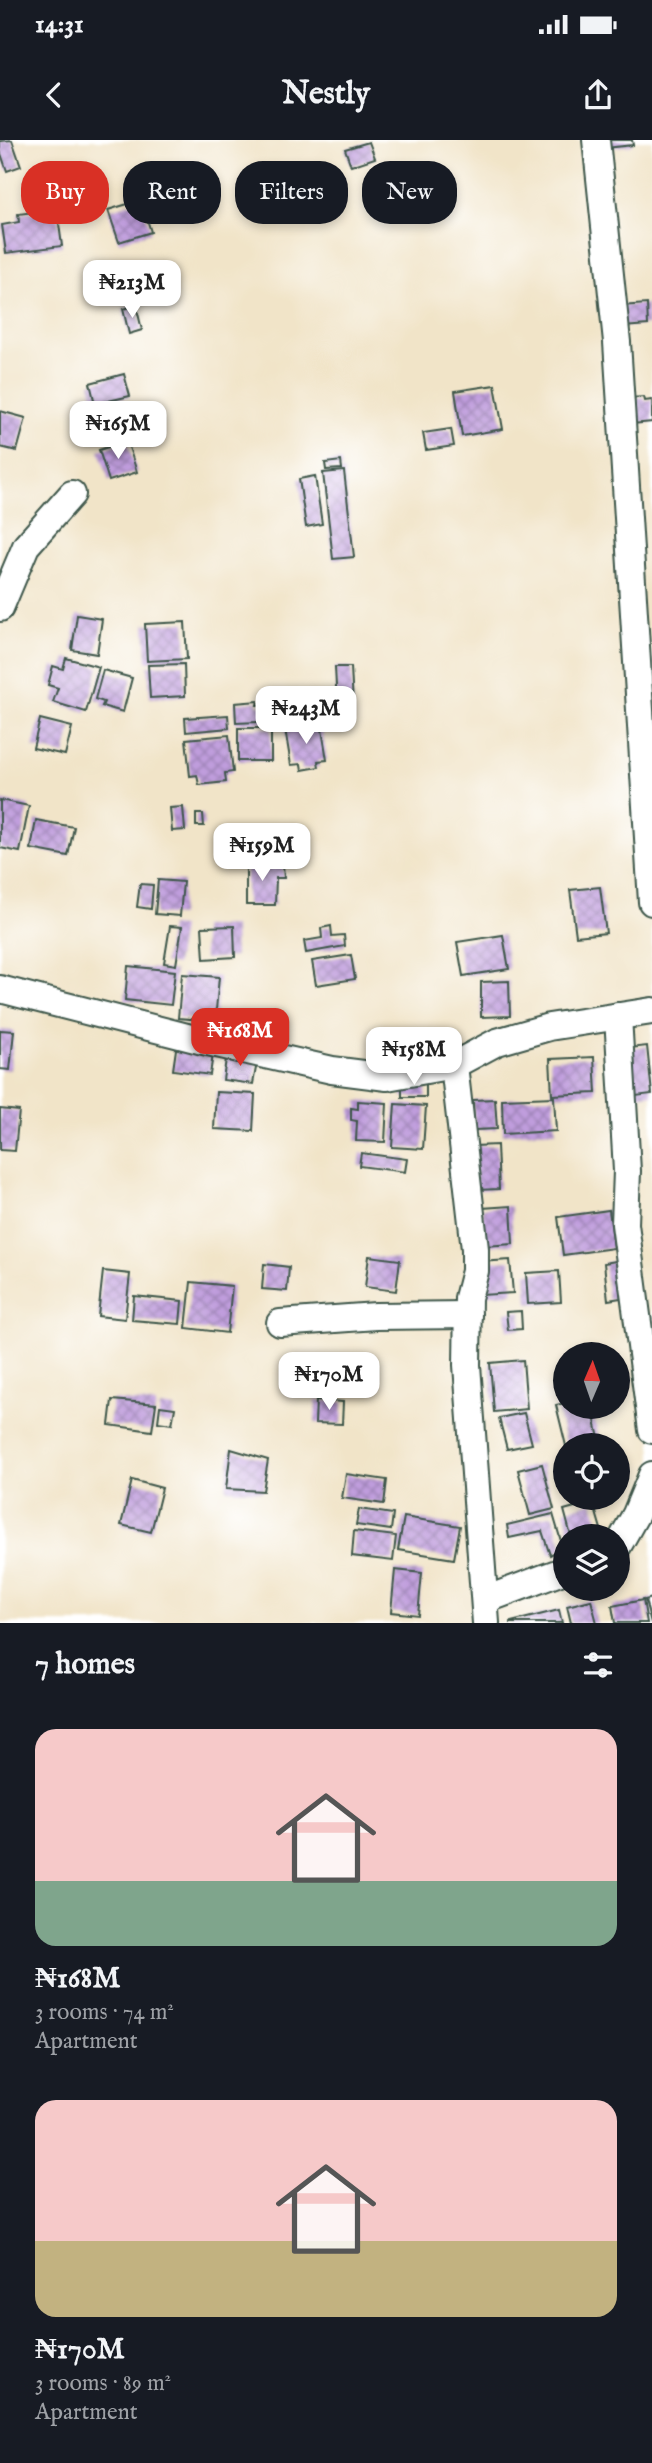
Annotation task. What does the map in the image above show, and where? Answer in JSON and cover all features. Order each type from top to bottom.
[{"type":"street","points":[[596,140],[617,342],[652,902]]},
{"type":"street","points":[[0,608],[26,546],[72,494]]},
{"type":"street","points":[[0,989],[199,1040],[332,1070],[387,1077],[454,1065],[497,1042],[536,1031],[652,1011]]},
{"type":"street","points":[[618,1016],[626,1171],[625,1224],[643,1298],[652,1430]]},
{"type":"street","points":[[454,1065],[475,1249],[475,1271],[468,1298],[467,1364],[485,1611],[553,1576]]},
{"type":"street","points":[[280,1324],[376,1317],[468,1315]]},
{"type":"street","points":[[630,1525],[652,1475]]},
{"type":"building","points":[[12,140],[21,166],[7,171],[0,151],[0,141]]},
{"type":"building","points":[[604,140],[632,140],[633,145],[605,148]]},
{"type":"building","points":[[369,142],[375,158],[351,166],[345,149]]},
{"type":"building","points":[[123,205],[123,224],[148,224],[151,232],[119,242],[109,210]]},
{"type":"building","points":[[18,214],[21,214],[21,224],[59,224],[62,246],[6,253],[2,225],[19,222]]},
{"type":"building","points":[[647,304],[648,325],[623,327],[621,306]]},
{"type":"building","points":[[136,305],[142,330],[129,334],[123,309]]},
{"type":"building","points":[[124,374],[130,396],[95,404],[90,383]]},
{"type":"building","points":[[495,385],[503,429],[462,436],[455,391]]},
{"type":"building","points":[[644,397],[645,401],[652,400],[652,422],[632,424],[630,398]]},
{"type":"building","points":[[0,411],[26,418],[17,451],[0,447]]},
{"type":"building","points":[[451,429],[454,446],[426,450],[423,433]]},
{"type":"building","points":[[127,441],[137,472],[109,481],[99,450]]},
{"type":"building","points":[[341,461],[342,469],[326,470],[325,463]]},
{"type":"building","points":[[344,471],[354,557],[333,559],[323,473]]},
{"type":"building","points":[[315,476],[322,524],[306,527],[299,479]]},
{"type":"building","points":[[77,615],[102,619],[97,654],[72,650]]},
{"type":"building","points":[[185,622],[187,659],[147,661],[145,624]]},
{"type":"building","points":[[66,658],[99,667],[86,712],[53,702],[58,688],[48,685],[53,666],[63,669]]},
{"type":"building","points":[[184,664],[185,696],[150,698],[148,665]]},
{"type":"building","points":[[335,667],[351,667],[353,705],[337,705]]},
{"type":"building","points":[[103,670],[132,678],[123,712],[102,706],[104,702],[95,699]]},
{"type":"building","points":[[258,701],[257,705],[280,704],[280,721],[236,723],[235,703]]},
{"type":"building","points":[[228,715],[229,728],[186,732],[185,718]]},
{"type":"building","points":[[40,719],[72,727],[65,755],[33,748]]},
{"type":"building","points":[[321,723],[327,760],[318,761],[319,767],[302,770],[301,764],[291,765],[285,729]]},
{"type":"building","points":[[238,728],[271,728],[271,761],[238,761]]},
{"type":"building","points":[[229,735],[233,772],[225,773],[226,782],[199,785],[197,775],[190,776],[186,739]]},
{"type":"building","points":[[0,800],[29,806],[20,852],[0,848]]},
{"type":"building","points":[[183,807],[185,830],[172,831],[170,808]]},
{"type":"building","points":[[196,814],[203,814],[204,826],[196,826]]},
{"type":"building","points":[[36,820],[74,827],[68,856],[31,849]]},
{"type":"building","points":[[246,863],[275,863],[275,866],[283,866],[284,878],[276,878],[275,905],[246,905]]},
{"type":"building","points":[[158,880],[183,882],[180,916],[155,914]]},
{"type":"building","points":[[140,884],[153,885],[151,909],[137,907]]},
{"type":"building","points":[[600,887],[606,933],[576,936],[570,890]]},
{"type":"building","points":[[170,926],[182,927],[176,965],[164,963]]},
{"type":"building","points":[[234,926],[235,957],[204,959],[202,927]]},
{"type":"building","points":[[331,926],[332,936],[344,935],[345,946],[306,953],[304,941],[322,938],[321,928]]},
{"type":"building","points":[[503,935],[509,969],[463,976],[457,942]]},
{"type":"building","points":[[351,955],[355,979],[316,985],[312,961]]},
{"type":"building","points":[[128,966],[175,971],[171,1005],[125,1000]]},
{"type":"building","points":[[182,974],[219,977],[215,1021],[178,1018]]},
{"type":"building","points":[[509,981],[510,1016],[481,1017],[481,982]]},
{"type":"building","points":[[0,1030],[14,1031],[10,1070],[0,1069]]},
{"type":"building","points":[[177,1042],[214,1047],[210,1075],[173,1070]]},
{"type":"building","points":[[647,1046],[652,1094],[636,1096],[630,1048]]},
{"type":"building","points":[[227,1052],[258,1057],[253,1084],[223,1080]]},
{"type":"building","points":[[594,1057],[596,1093],[552,1095],[550,1059]]},
{"type":"building","points":[[402,1078],[426,1078],[426,1097],[402,1097]]},
{"type":"building","points":[[216,1092],[255,1094],[253,1131],[214,1129]]},
{"type":"building","points":[[554,1097],[556,1131],[503,1134],[502,1099]]},
{"type":"building","points":[[495,1099],[497,1129],[474,1130],[473,1100]]},
{"type":"building","points":[[358,1101],[387,1103],[385,1142],[356,1141],[357,1121],[351,1120],[351,1108],[358,1109]]},
{"type":"building","points":[[395,1104],[426,1106],[423,1149],[392,1147]]},
{"type":"building","points":[[0,1109],[19,1111],[15,1151],[0,1150]]},
{"type":"building","points":[[497,1145],[499,1189],[476,1190],[474,1146]]},
{"type":"building","points":[[361,1153],[407,1159],[405,1172],[359,1166]]},
{"type":"building","points":[[511,1206],[513,1244],[485,1246],[482,1208]]},
{"type":"building","points":[[609,1210],[614,1248],[563,1255],[558,1217]]},
{"type":"building","points":[[369,1256],[400,1260],[396,1291],[365,1287]]},
{"type":"building","points":[[510,1260],[513,1293],[481,1295],[479,1262]]},
{"type":"building","points":[[616,1261],[621,1298],[608,1300],[604,1263]]},
{"type":"building","points":[[264,1264],[289,1267],[287,1291],[262,1289]]},
{"type":"building","points":[[103,1271],[130,1274],[125,1319],[98,1316]]},
{"type":"building","points":[[559,1271],[561,1302],[528,1304],[526,1273]]},
{"type":"building","points":[[191,1282],[232,1286],[227,1333],[186,1328]]},
{"type":"building","points":[[134,1296],[182,1301],[180,1324],[132,1320]]},
{"type":"building","points":[[521,1311],[522,1329],[508,1330],[506,1312]]},
{"type":"building","points":[[523,1360],[527,1409],[494,1412],[490,1363]]},
{"type":"building","points":[[112,1400],[156,1404],[152,1431],[109,1425]]},
{"type":"building","points":[[316,1400],[343,1402],[342,1424],[315,1423]]},
{"type":"building","points":[[160,1406],[175,1408],[172,1424],[158,1422]]},
{"type":"building","points":[[524,1413],[532,1444],[507,1449],[499,1418]]},
{"type":"building","points":[[559,1419],[595,1419],[598,1433],[563,1433]]},
{"type":"building","points":[[231,1449],[268,1460],[263,1491],[226,1489]]},
{"type":"building","points":[[542,1464],[553,1509],[530,1515],[518,1470]]},
{"type":"building","points":[[346,1474],[387,1480],[384,1504],[342,1498]]},
{"type":"building","points":[[132,1480],[162,1488],[151,1532],[121,1525]]},
{"type":"building","points":[[359,1509],[393,1514],[391,1530],[356,1525]]},
{"type":"building","points":[[564,1510],[595,1510],[599,1524],[568,1524]]},
{"type":"building","points":[[553,1514],[556,1524],[553,1524],[553,1553],[550,1555],[542,1531],[509,1538],[507,1525]]},
{"type":"building","points":[[404,1517],[460,1526],[454,1559],[398,1550]]},
{"type":"building","points":[[354,1531],[396,1536],[393,1561],[352,1556]]},
{"type":"building","points":[[395,1570],[422,1573],[418,1615],[391,1612]]},
{"type":"building","points":[[652,1598],[652,1623],[651,1623],[645,1600]]},
{"type":"building","points":[[643,1600],[647,1623],[615,1623],[612,1606]]},
{"type":"building","points":[[591,1601],[597,1623],[571,1623],[567,1606]]},
{"type":"building","points":[[559,1610],[562,1623],[511,1623],[511,1622]]}]
